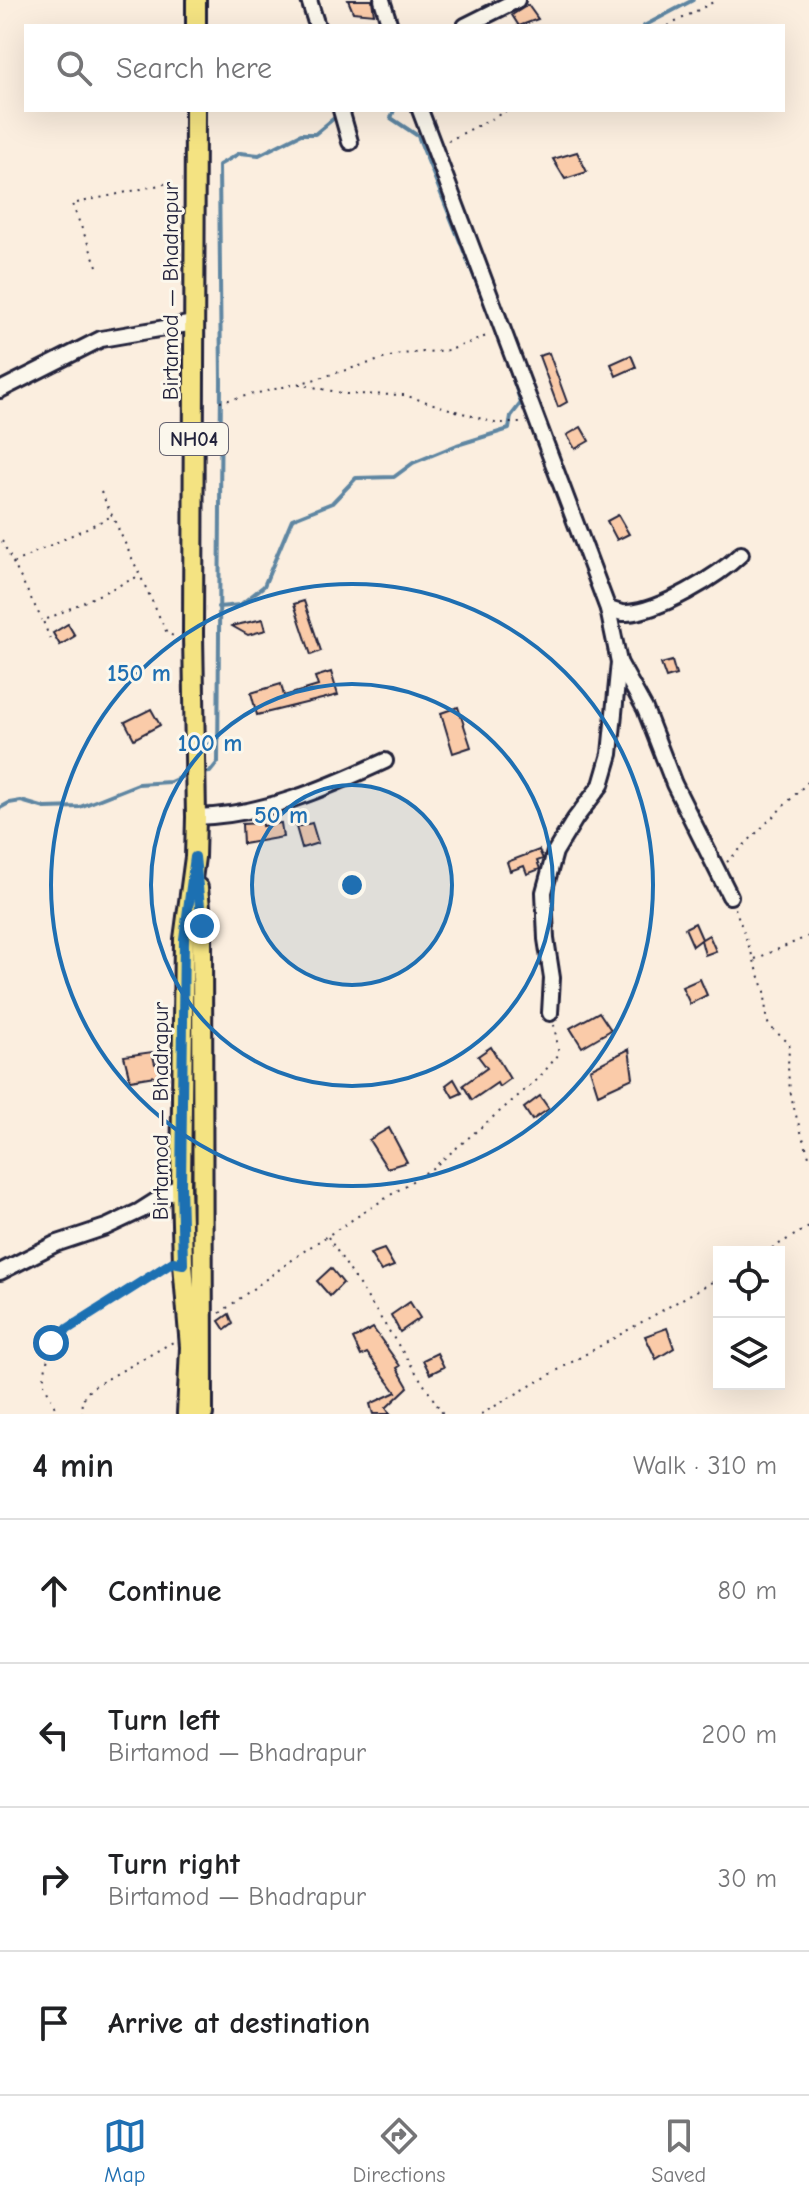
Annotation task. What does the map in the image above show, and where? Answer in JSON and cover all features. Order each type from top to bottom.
[{"type":"main road","points":[[196,0],[196,24]]},
{"type":"main road","name":"Birtamod — Bhadrapur","points":[[195,112],[196,817],[195,857],[184,939],[181,1185],[183,1264],[196,1333],[203,1414]]},
{"type":"main road","name":"Birtamod — Bhadrapur","points":[[187,1414],[196,1333],[202,926],[195,857]]},
{"type":"street","points":[[309,0],[316,24]]},
{"type":"street","points":[[382,0],[389,24]]},
{"type":"street","points":[[469,24],[517,0]]},
{"type":"street","points":[[342,112],[350,142]]},
{"type":"street","points":[[421,112],[608,609],[619,662],[645,709],[674,784],[730,896]]},
{"type":"street","points":[[0,390],[101,339],[194,323]]},
{"type":"street","points":[[608,609],[625,614],[658,604],[725,569],[741,554]]},
{"type":"street","points":[[550,1013],[552,978],[544,892],[555,852],[601,785],[610,754],[619,662]]},
{"type":"street","points":[[196,817],[221,816],[278,805],[385,761]]},
{"type":"street","points":[[0,1272],[55,1244],[117,1222],[181,1185]]},
{"type":"path","points":[[672,24],[717,0]]},
{"type":"path","points":[[436,148],[504,112]]},
{"type":"path","points":[[97,266],[72,204],[195,178]]},
{"type":"path","points":[[220,402],[298,384],[400,354],[450,350],[504,330]]},
{"type":"path","points":[[298,384],[346,394],[404,395],[495,423],[539,423]]},
{"type":"path","points":[[101,492],[167,633],[194,645]]},
{"type":"path","points":[[13,563],[112,516]]},
{"type":"path","points":[[2,541],[50,639]]},
{"type":"path","points":[[43,621],[140,575]]},
{"type":"path","points":[[718,872],[809,781]]},
{"type":"path","points":[[730,896],[765,991],[769,1026],[790,1044],[786,1067],[792,1101],[809,1156]]},
{"type":"path","points":[[753,960],[809,936]]},
{"type":"path","points":[[82,1414],[84,1395],[93,1387],[196,1333],[227,1306],[327,1236],[434,1167],[538,1079],[559,1054],[550,1013]]},
{"type":"path","points":[[776,1246],[809,1227]]},
{"type":"path","points":[[327,1236],[443,1414]]},
{"type":"path","points":[[58,1414],[43,1381],[51,1343],[58,1335],[173,1262],[183,1264]]},
{"type":"path","points":[[481,1414],[713,1281]]},
{"type":"building","points":[[348,0],[372,0],[374,14],[353,12]]},
{"type":"building","points":[[528,5],[538,19],[518,24],[512,15]]},
{"type":"building","points":[[577,152],[587,172],[565,179],[553,159]]},
{"type":"building","points":[[549,353],[567,402],[558,407],[539,356]]},
{"type":"building","points":[[631,355],[636,367],[616,376],[611,364]]},
{"type":"building","points":[[581,427],[589,441],[575,449],[567,435]]},
{"type":"building","points":[[618,515],[629,534],[617,540],[607,521]]},
{"type":"building","points":[[304,601],[321,651],[311,655],[294,604]]},
{"type":"building","points":[[263,619],[266,630],[248,635],[232,626]]},
{"type":"building","points":[[68,624],[75,636],[60,645],[53,633]]},
{"type":"building","points":[[672,661],[676,675],[666,678],[661,664]]},
{"type":"building","points":[[331,672],[338,695],[257,715],[251,693],[281,684],[284,696],[318,686],[315,677]]},
{"type":"building","points":[[458,707],[471,747],[453,753],[441,713]]},
{"type":"building","points":[[151,709],[160,725],[134,739],[125,722]]},
{"type":"building","points":[[262,823],[262,826],[281,823],[283,837],[243,844],[242,824]]},
{"type":"building","points":[[312,823],[318,843],[302,848],[296,827]]},
{"type":"building","points":[[539,850],[543,859],[537,861],[540,869],[527,874],[524,866],[510,871],[507,862]]},
{"type":"building","points":[[695,923],[702,939],[709,935],[716,951],[705,955],[701,940],[693,946],[685,928]]},
{"type":"building","points":[[700,979],[707,995],[690,1004],[682,987]]},
{"type":"building","points":[[599,1012],[611,1030],[582,1047],[570,1028]]},
{"type":"building","points":[[491,1047],[510,1079],[499,1087],[497,1083],[472,1100],[463,1085],[487,1068],[478,1056]]},
{"type":"building","points":[[629,1049],[633,1078],[598,1094],[590,1069]]},
{"type":"building","points":[[152,1052],[155,1064],[166,1063],[167,1074],[130,1080],[124,1056]]},
{"type":"building","points":[[454,1079],[462,1093],[453,1097],[446,1085]]},
{"type":"building","points":[[540,1096],[549,1109],[532,1120],[524,1108]]},
{"type":"building","points":[[389,1128],[407,1162],[387,1168],[369,1140]]},
{"type":"building","points":[[384,1249],[394,1266],[381,1271],[370,1254]]},
{"type":"building","points":[[331,1268],[343,1283],[330,1296],[317,1281]]},
{"type":"building","points":[[410,1302],[420,1318],[400,1332],[391,1315]]},
{"type":"building","points":[[229,1314],[233,1324],[225,1330],[219,1321]]},
{"type":"building","points":[[373,1328],[400,1366],[397,1368],[408,1387],[386,1408],[390,1414],[373,1414],[370,1404],[396,1392],[367,1353],[361,1356],[353,1339]]},
{"type":"building","points":[[667,1328],[674,1348],[656,1359],[645,1336]]},
{"type":"building","points":[[437,1353],[444,1367],[430,1374],[423,1360]]},
{"type":"waterway","points":[[648,24],[693,0]]},
{"type":"waterway","points":[[393,112],[391,118],[418,136],[491,319]]},
{"type":"waterway","points":[[201,773],[210,772],[218,762],[219,165],[240,153],[259,155],[301,134],[315,134],[339,114]]},
{"type":"waterway","points":[[218,607],[240,605],[264,586],[292,519],[332,503],[356,478],[394,477],[413,463],[509,429],[511,416],[521,403],[507,361]]},
{"type":"waterway","points":[[0,808],[21,801],[45,808],[80,807],[138,784],[170,782],[188,774]]},
{"type":"route","points":[[51,1343],[58,1335],[173,1262],[183,1264],[184,939],[195,857],[202,926]]}]
